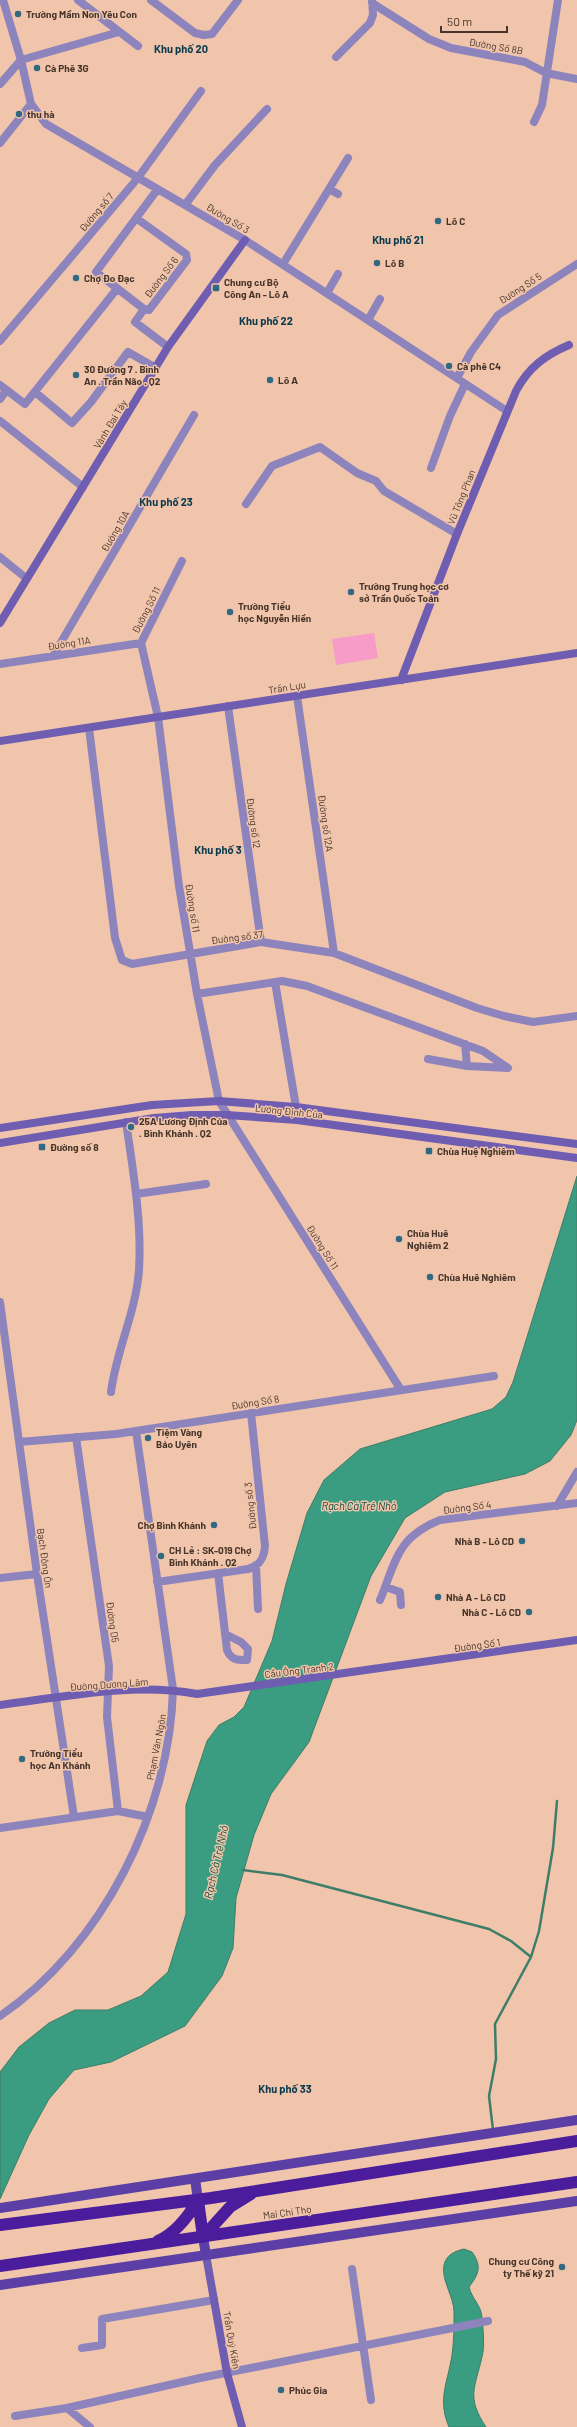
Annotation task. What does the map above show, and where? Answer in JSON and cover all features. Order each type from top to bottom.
[{"type":"highway","points":[[4,2224],[198,2200],[577,2141]]},
{"type":"highway","name":"Mai Chí Thọ","points":[[0,2266],[577,2182]]},
{"type":"highway","points":[[203,2237],[230,2207],[260,2190]]},
{"type":"highway","points":[[198,2200],[203,2237]]},
{"type":"highway","points":[[147,2245],[172,2232],[183,2222],[198,2200]]},
{"type":"main road","points":[[0,2208],[577,2120]]},
{"type":"main road","points":[[195,2179],[198,2200]]},
{"type":"main road","points":[[0,2285],[577,2201]]},
{"type":"main road","points":[[203,2237],[206,2255]]},
{"type":"street","name":"Đường Số 3","points":[[3,0],[21,60],[31,104],[46,124],[136,178],[245,240],[507,411]]},
{"type":"street","points":[[78,0],[138,46]]},
{"type":"street","points":[[151,0],[195,32],[204,35],[212,34],[238,0]]},
{"type":"street","points":[[534,122],[542,105],[558,0]]},
{"type":"street","points":[[336,57],[370,23],[373,15],[372,1]]},
{"type":"street","name":"Đường Số 8B","points":[[372,1],[429,39],[451,48],[526,62],[546,73],[577,79]]},
{"type":"street","points":[[0,84],[21,60],[119,32]]},
{"type":"street","name":"Đường số 7","points":[[0,341],[136,178],[201,91]]},
{"type":"street","points":[[0,142],[31,104]]},
{"type":"street","points":[[185,205],[215,165],[267,109]]},
{"type":"street","points":[[283,264],[348,158]]},
{"type":"street","points":[[329,189],[338,194]]},
{"type":"street","name":"Đường Số 6","points":[[136,218],[186,254],[187,260],[149,310],[144,309],[116,290],[96,272],[136,218],[157,190]]},
{"type":"street","name":"Vành Đai Tây","points":[[0,623],[168,347],[245,240]]},
{"type":"street","name":"Đường Số 5","points":[[457,378],[471,352],[498,315],[577,264]]},
{"type":"street","points":[[327,293],[338,274]]},
{"type":"street","points":[[0,399],[3,388],[25,404],[116,290]]},
{"type":"street","points":[[368,320],[380,299]]},
{"type":"street","name":"Đường Số 6","points":[[144,309],[135,322],[168,347]]},
{"type":"street","name":"Vũ Tông Phan","points":[[401,680],[457,534],[507,411],[529,371],[547,355],[569,345]]},
{"type":"street","points":[[35,392],[72,423],[91,402],[128,352],[156,368]]},
{"type":"street","points":[[431,468],[450,416],[465,384]]},
{"type":"street","name":"Đường 10A","points":[[53,656],[194,415]]},
{"type":"street","points":[[0,421],[83,487]]},
{"type":"street","points":[[246,504],[272,466],[320,447],[357,473],[376,481],[384,491],[457,534]]},
{"type":"street","points":[[0,557],[26,578]]},
{"type":"street","name":"Đường Số 11","points":[[158,717],[141,643],[182,561]]},
{"type":"street","name":"Đường 11A","points":[[0,664],[141,643]]},
{"type":"street","name":"Trần Lựu","points":[[0,741],[577,653]]},
{"type":"street","name":"Đường số 12A","points":[[297,696],[334,952]]},
{"type":"street","name":"Đường số 12","points":[[228,706],[261,942]]},
{"type":"street","name":"Đường số 11","points":[[158,717],[190,954],[219,1101]]},
{"type":"street","name":"Đường số 37","points":[[89,728],[115,938],[122,960],[132,964],[261,942],[334,952],[477,1008],[504,1016],[532,1022],[577,1016]]},
{"type":"street","points":[[197,994],[282,981],[307,986],[483,1050],[508,1067],[506,1070],[467,1066],[428,1059]]},
{"type":"street","points":[[275,982],[296,1107]]},
{"type":"street","points":[[465,1044],[467,1066]]},
{"type":"street","name":"Đường Số 11","points":[[219,1101],[401,1390]]},
{"type":"street","name":"Lương Định Của","points":[[0,1128],[152,1104],[219,1101],[296,1107],[577,1144]]},
{"type":"street","name":"Lương Định Của","points":[[0,1143],[126,1122],[192,1115],[227,1115],[297,1120],[577,1158]]},
{"type":"street","points":[[111,1392],[135,1298],[139,1270],[136,1194],[126,1122]]},
{"type":"street","points":[[136,1194],[206,1184]]},
{"type":"street","name":"Bạch Đông Ôn","points":[[0,1302],[37,1574],[74,1817]]},
{"type":"street","name":"Đường Số 8","points":[[19,1442],[136,1431],[494,1376]]},
{"type":"street","name":"Đường số 3","points":[[251,1413],[265,1546],[263,1557],[256,1565]]},
{"type":"street","name":"Phạm Văn Ngôn","points":[[0,2016],[35,1987],[57,1966],[92,1923],[120,1879],[148,1817],[157,1792],[172,1724],[173,1690],[136,1431]]},
{"type":"street","name":"Đường D5","points":[[76,1437],[109,1666],[107,1717],[118,1811]]},
{"type":"street","points":[[557,1506],[577,1472]]},
{"type":"street","name":"Đường Số 4","points":[[380,1600],[404,1543],[421,1528],[440,1520],[577,1504]]},
{"type":"street","points":[[157,1582],[248,1569],[256,1565],[258,1609]]},
{"type":"street","points":[[218,1573],[225,1634]]},
{"type":"street","points":[[0,1578],[37,1574]]},
{"type":"street","points":[[386,1587],[400,1592],[401,1605]]},
{"type":"street","name":"Đường Số 1","points":[[380,1669],[577,1640]]},
{"type":"street","name":"Cầu Ông Tranh 2","points":[[220,1690],[380,1669]]},
{"type":"street","name":"Đường Dương Lâm","points":[[0,1705],[109,1692],[173,1690],[197,1694],[220,1690]]},
{"type":"street","points":[[0,1828],[118,1811],[148,1817]]},
{"type":"street","name":"Trần Quý Kiên","points":[[206,2255],[227,2373],[242,2427]]},
{"type":"street","points":[[352,2268],[362,2346],[371,2400]]},
{"type":"street","points":[[82,2348],[102,2345],[102,2319],[214,2300]]},
{"type":"street","points":[[15,2416],[67,2408],[227,2373],[488,2320]]},
{"type":"street","points":[[67,2408],[90,2427]]},
{"type":"shaded area","points":[[374,633],[378,658],[336,665],[332,639]]},
{"type":"water","name":"Rạch Cá Trê Nhỏ","points":[[577,1176],[577,1420],[571,1435],[550,1461],[525,1474],[445,1492],[405,1518],[371,1576],[309,1742],[271,1794],[254,1835],[236,1898],[233,1948],[222,1976],[185,2026],[111,2062],[74,2070],[49,2099],[29,2135],[0,2199],[0,2072],[19,2047],[49,2023],[75,2010],[108,2010],[141,1996],[168,1972],[186,1914],[186,1805],[207,1741],[219,1725],[234,1717],[244,1707],[272,1641],[286,1584],[307,1513],[324,1480],[360,1449],[492,1409],[506,1397],[513,1382]]},
{"type":"water","points":[[464,2249],[472,2252],[478,2266],[477,2274],[469,2287],[481,2313],[484,2337],[483,2353],[475,2385],[474,2400],[480,2417],[486,2427],[449,2427],[444,2408],[444,2391],[453,2350],[454,2317],[452,2300],[444,2277],[444,2265],[451,2254]]},
{"type":"waterway","points":[[493,2130],[489,2096],[496,2059],[495,2024],[531,1957],[539,1931],[553,1848],[557,1801]]},
{"type":"waterway","points":[[243,1870],[282,1875],[489,1929],[511,1941],[531,1957]]},
{"type":"place","name":"Trường Mầm Non Yêu Con","points":[[18,14]]},
{"type":"place","name":"Cà Phê 3G","points":[[37,68]]},
{"type":"place","name":"thu hà","points":[[19,114]]},
{"type":"place","name":"Lô C","points":[[438,221]]},
{"type":"place","name":"Lô B","points":[[377,263]]},
{"type":"place","name":"Chợ Đo Đạc","points":[[76,278]]},
{"type":"place","name":"Chung cư Bộ Công An - Lô A","points":[[216,288]]},
{"type":"place","name":"Cà phê C4","points":[[449,366]]},
{"type":"place","name":"30 Đường 7 . Bình An . Trần Não . Q2","points":[[76,375]]},
{"type":"place","name":"Lô A","points":[[270,380]]},
{"type":"place","name":"Trường Trung học cơ sở Trần Quốc Toản","points":[[351,592]]},
{"type":"place","name":"Trường Tiểu học Nguyễn Hiền","points":[[230,612]]},
{"type":"place","name":"25A Lương Định Của . Bình Khánh . Q2","points":[[131,1127]]},
{"type":"place","name":"Đường số 8","points":[[42,1147]]},
{"type":"place","name":"Chùa Huệ Nghiêm","points":[[429,1151]]},
{"type":"place","name":"Chùa Huê Nghiêm 2","points":[[399,1239]]},
{"type":"place","name":"Chùa Huê Nghiêm","points":[[430,1277]]},
{"type":"place","name":"Tiệm Vàng Bảo Uyên","points":[[148,1438]]},
{"type":"place","name":"Chợ Bình Khánh","points":[[214,1525]]},
{"type":"place","name":"Nhà B - Lô CD","points":[[522,1541]]},
{"type":"place","name":"CH Lẻ : SK-019 Chợ Bình Khánh . Q2","points":[[161,1556]]},
{"type":"place","name":"Nhà A - Lô CD","points":[[438,1597]]},
{"type":"place","name":"Nhà C - Lô CD","points":[[529,1612]]},
{"type":"place","name":"Trường Tiểu học An Khánh","points":[[22,1759]]},
{"type":"place","name":"Chung cư Công ty Thế kỹ 21","points":[[562,2267]]},
{"type":"place","name":"Phúc Gia","points":[[281,2390]]},
{"type":"district","name":"Khu phố 20","points":[[181,49]]},
{"type":"district","name":"Khu phố 21","points":[[398,240]]},
{"type":"district","name":"Khu phố 22","points":[[266,321]]},
{"type":"district","name":"Khu phố 23","points":[[166,502]]},
{"type":"district","name":"Khu phố 3","points":[[218,850]]},
{"type":"district","name":"Khu phố 33","points":[[285,2089]]}]
